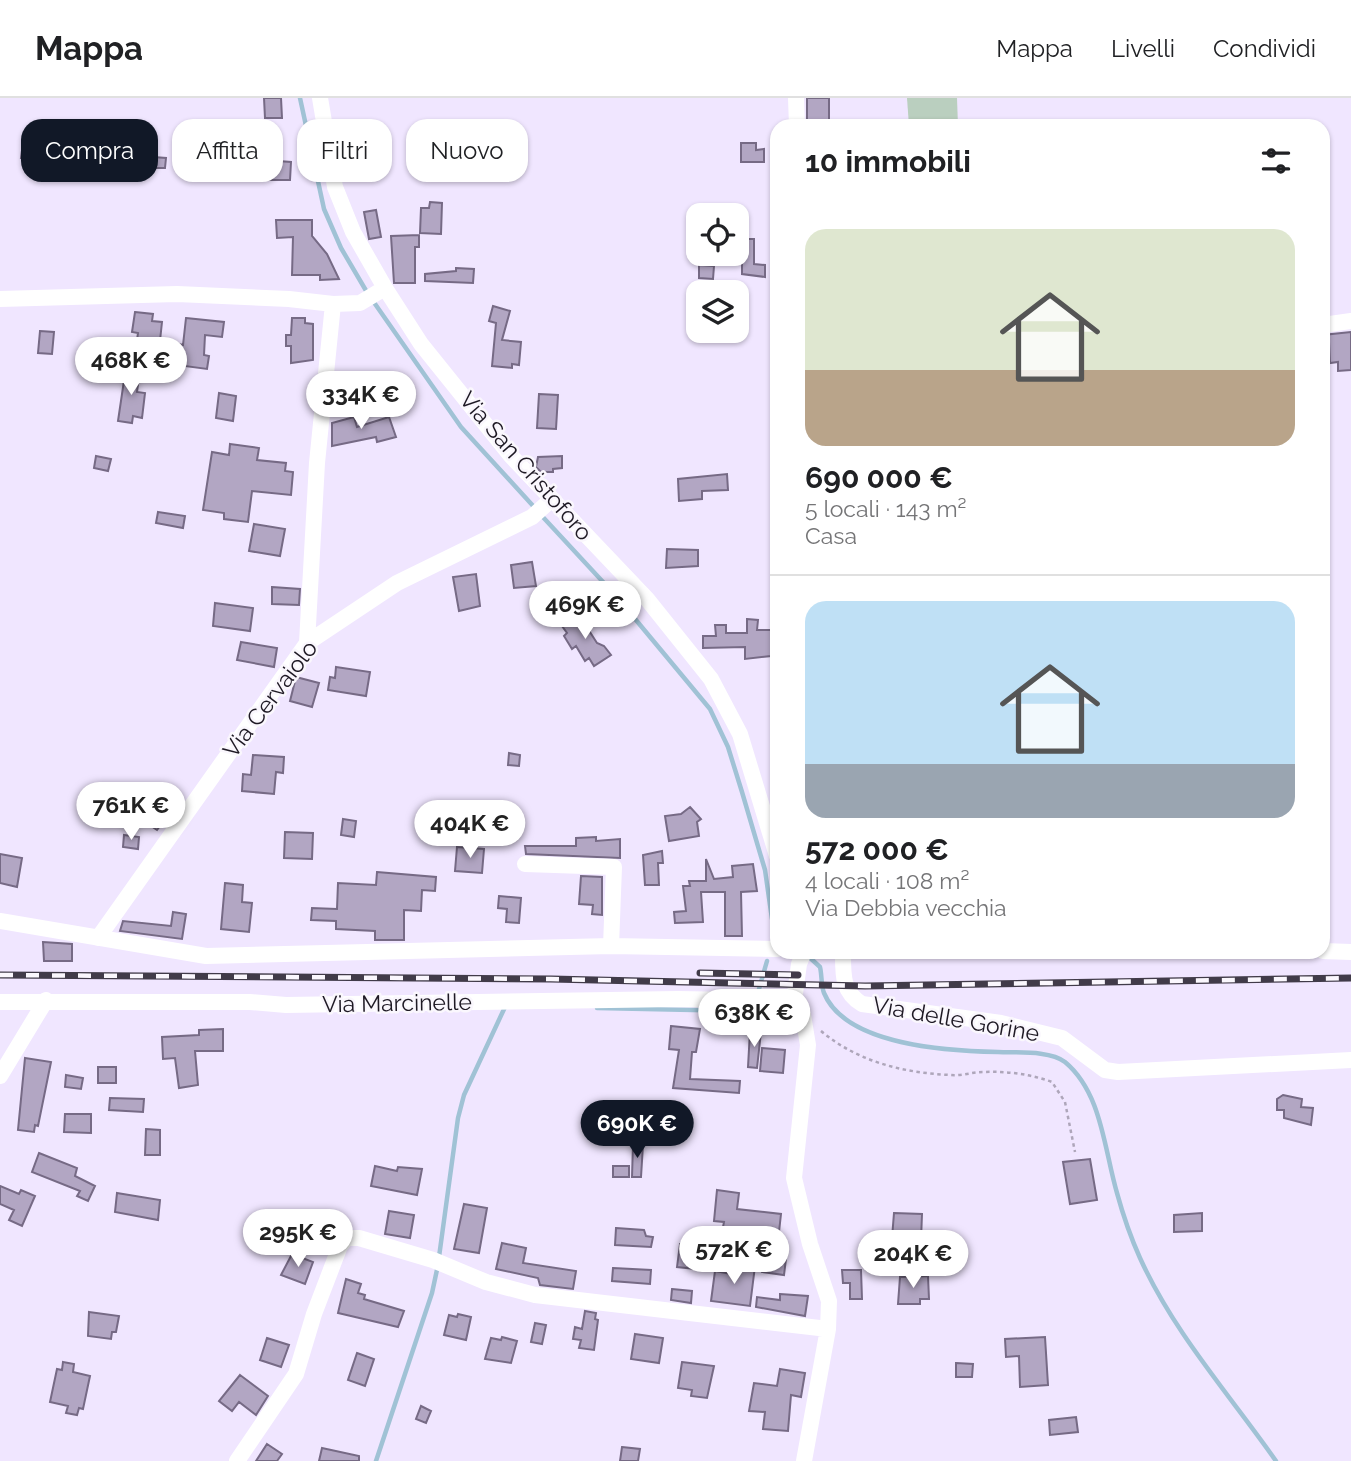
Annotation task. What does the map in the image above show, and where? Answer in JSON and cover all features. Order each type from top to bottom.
[{"type":"street","name":"Via San Cristoforo","points":[[320,98],[335,187],[353,232],[382,290],[421,344],[549,502],[647,599],[712,679],[740,734],[770,833]]},
{"type":"street","points":[[796,98],[797,119]]},
{"type":"street","points":[[0,299],[177,294],[334,304],[360,303],[382,290]]},
{"type":"street","points":[[307,643],[317,463],[334,304]]},
{"type":"street","points":[[1330,324],[1351,321]]},
{"type":"street","name":"Via Cervaiolo","points":[[98,938],[307,643],[420,570],[532,517],[549,502]]},
{"type":"street","points":[[525,864],[614,867],[611,946]]},
{"type":"street","points":[[0,921],[206,956],[611,946],[770,949]]},
{"type":"street","points":[[1330,951],[1351,952]]},
{"type":"street","points":[[801,959],[794,1000],[803,1015],[808,1045],[794,1178],[810,1244],[829,1301],[828,1329],[804,1461]]},
{"type":"street","name":"Via delle Gorine","points":[[843,959],[845,989],[850,997],[862,1004],[1001,1023],[1062,1038],[1105,1070],[1118,1072],[1351,1060]]},
{"type":"street","name":"Via Marcinelle","points":[[0,1002],[46,1000],[286,1005],[637,999],[794,1000]]},
{"type":"street","points":[[0,1076],[46,1000]]},
{"type":"street","points":[[237,1461],[289,1388],[340,1246],[347,1238],[359,1238],[437,1261],[486,1282],[535,1295],[828,1329]]},
{"type":"path","points":[[803,1015],[840,1047],[867,1060],[906,1071],[954,1076],[1008,1071],[1052,1082],[1065,1102],[1075,1152]]},
{"type":"green space","points":[[907,98],[957,98],[958,119],[908,119]]},
{"type":"building","points":[[264,98],[281,98],[282,118],[265,118]]},
{"type":"building","points":[[807,98],[829,98],[829,119],[807,119]]},
{"type":"building","points":[[741,143],[756,143],[756,150],[764,149],[764,162],[741,162]]},
{"type":"building","points":[[158,157],[166,158],[165,168],[158,168]]},
{"type":"building","points":[[283,161],[291,162],[290,180],[283,180]]},
{"type":"building","points":[[430,202],[442,203],[441,234],[420,233],[421,208],[429,208]]},
{"type":"building","points":[[376,210],[381,237],[369,239],[364,212]]},
{"type":"building","points":[[276,220],[312,220],[312,236],[327,254],[339,279],[320,280],[320,275],[292,275],[293,237],[277,238]]},
{"type":"building","points":[[419,235],[419,247],[415,247],[415,283],[394,283],[391,236]]},
{"type":"building","points":[[749,239],[754,239],[754,264],[765,265],[765,277],[742,274],[742,266],[749,266]]},
{"type":"building","points":[[699,266],[714,266],[713,279],[699,278]]},
{"type":"building","points":[[456,268],[474,269],[473,283],[425,281],[425,274],[456,271]]},
{"type":"building","points":[[493,306],[510,311],[502,340],[521,342],[519,365],[512,364],[512,368],[492,366],[496,323],[489,321]]},
{"type":"building","points":[[135,312],[153,314],[152,321],[162,322],[159,350],[136,347],[138,333],[132,332]]},
{"type":"building","points":[[186,318],[224,322],[222,337],[205,335],[204,355],[209,356],[207,369],[177,365],[179,344],[183,345]]},
{"type":"building","points":[[292,318],[305,318],[305,323],[313,324],[313,360],[291,363],[291,346],[286,346],[286,335],[291,335]]},
{"type":"building","points":[[40,331],[54,332],[52,354],[38,353]]},
{"type":"building","points":[[1351,332],[1351,370],[1338,371],[1338,362],[1330,363],[1330,334]]},
{"type":"building","points":[[126,367],[140,369],[137,392],[145,393],[142,418],[133,416],[132,423],[118,421]]},
{"type":"building","points":[[219,393],[236,396],[233,421],[216,418]]},
{"type":"building","points":[[539,394],[558,395],[556,429],[537,428]]},
{"type":"building","points":[[354,417],[357,427],[389,417],[396,437],[377,442],[376,437],[332,446],[332,423]]},
{"type":"building","points":[[230,444],[259,448],[257,460],[286,463],[285,471],[293,472],[291,495],[252,491],[248,522],[224,519],[224,513],[203,510],[212,452],[229,455]]},
{"type":"building","points":[[96,456],[111,459],[108,471],[94,468]]},
{"type":"building","points":[[562,456],[562,468],[553,469],[553,472],[541,472],[536,467],[538,457]]},
{"type":"building","points":[[727,474],[728,490],[702,491],[702,499],[679,501],[678,479]]},
{"type":"building","points":[[158,512],[185,516],[183,528],[156,523]]},
{"type":"building","points":[[254,524],[285,529],[280,556],[249,551]]},
{"type":"building","points":[[667,549],[698,550],[698,566],[666,568]]},
{"type":"building","points":[[532,562],[536,586],[514,588],[511,565]]},
{"type":"building","points":[[476,574],[480,606],[459,611],[453,577]]},
{"type":"building","points":[[575,585],[583,593],[573,601],[566,594]]},
{"type":"building","points":[[272,587],[300,589],[299,605],[272,604]]},
{"type":"building","points":[[215,603],[253,608],[250,631],[213,626]]},
{"type":"building","points":[[579,615],[597,643],[604,646],[611,655],[594,666],[589,658],[585,661],[576,646],[572,649],[564,636],[567,633],[562,626]]},
{"type":"building","points":[[747,619],[758,620],[757,630],[770,630],[770,656],[745,659],[745,647],[703,648],[703,636],[716,636],[715,625],[726,625],[726,633],[747,633]]},
{"type":"building","points":[[241,642],[277,648],[274,667],[237,660]]},
{"type":"building","points":[[336,667],[370,672],[366,696],[328,690],[330,677],[335,678]]},
{"type":"building","points":[[296,677],[319,683],[312,707],[290,701]]},
{"type":"building","points":[[509,753],[520,755],[519,766],[508,765]]},
{"type":"building","points":[[253,755],[284,757],[283,773],[276,772],[274,794],[242,791],[243,774],[251,775]]},
{"type":"building","points":[[158,794],[167,800],[158,812],[166,818],[157,830],[142,820],[142,815]]},
{"type":"building","points":[[690,807],[701,819],[697,822],[699,836],[669,841],[665,816],[681,814]]},
{"type":"building","points":[[343,819],[356,821],[354,837],[341,835]]},
{"type":"building","points":[[285,832],[313,833],[312,859],[284,858]]},
{"type":"building","points":[[124,835],[139,837],[138,849],[123,847]]},
{"type":"building","points":[[596,837],[596,841],[620,839],[620,858],[526,854],[525,846],[576,846],[576,838]]},
{"type":"building","points":[[457,847],[484,849],[482,873],[455,871]]},
{"type":"building","points":[[662,851],[663,863],[658,863],[659,885],[645,885],[643,855]]},
{"type":"building","points":[[0,854],[22,858],[17,887],[0,883]]},
{"type":"building","points":[[706,859],[714,879],[733,877],[732,866],[753,864],[757,891],[741,892],[742,936],[725,936],[725,892],[701,892],[703,922],[675,923],[674,912],[686,911],[683,886],[690,886],[689,881],[706,881]]},
{"type":"building","points":[[377,872],[436,877],[435,891],[422,890],[421,911],[404,910],[404,940],[375,940],[375,931],[336,929],[336,921],[311,920],[312,908],[337,909],[338,883],[376,885]]},
{"type":"building","points":[[581,876],[602,877],[602,915],[592,914],[593,905],[579,904]]},
{"type":"building","points":[[225,883],[243,885],[242,902],[252,903],[249,932],[221,929]]},
{"type":"building","points":[[499,896],[521,898],[519,923],[506,922],[507,909],[498,908]]},
{"type":"building","points":[[173,912],[186,914],[182,939],[120,931],[123,921],[171,926]]},
{"type":"building","points":[[43,942],[72,944],[72,961],[44,961]]},
{"type":"building","points":[[671,1026],[700,1029],[696,1052],[692,1052],[690,1079],[740,1081],[739,1093],[673,1088],[679,1050],[669,1049]]},
{"type":"building","points":[[223,1029],[223,1051],[195,1051],[198,1085],[179,1088],[175,1058],[163,1059],[162,1037],[199,1035],[199,1030]]},
{"type":"building","points":[[750,1031],[761,1032],[757,1068],[748,1067]]},
{"type":"building","points":[[762,1048],[785,1050],[783,1073],[760,1071]]},
{"type":"building","points":[[25,1058],[51,1062],[38,1126],[35,1125],[34,1132],[18,1130]]},
{"type":"building","points":[[98,1067],[116,1067],[116,1083],[98,1083]]},
{"type":"building","points":[[66,1075],[83,1078],[81,1089],[65,1087]]},
{"type":"building","points":[[1283,1095],[1302,1099],[1301,1107],[1313,1108],[1311,1125],[1284,1118],[1284,1110],[1277,1110],[1277,1099]]},
{"type":"building","points":[[110,1098],[144,1099],[143,1112],[109,1110]]},
{"type":"building","points":[[596,1108],[619,1108],[618,1134],[591,1133]]},
{"type":"building","points":[[65,1114],[91,1114],[91,1133],[64,1132]]},
{"type":"building","points":[[146,1129],[160,1130],[160,1155],[145,1155]]},
{"type":"building","points":[[633,1144],[643,1145],[641,1177],[632,1177]]},
{"type":"building","points":[[39,1153],[77,1168],[75,1176],[95,1186],[88,1201],[77,1196],[80,1191],[32,1172]]},
{"type":"building","points":[[1090,1159],[1097,1200],[1070,1204],[1063,1162]]},
{"type":"building","points":[[375,1166],[397,1171],[398,1167],[422,1169],[417,1195],[371,1186]]},
{"type":"building","points":[[613,1166],[629,1166],[629,1177],[613,1177]]},
{"type":"building","points":[[0,1186],[19,1194],[21,1190],[35,1196],[22,1226],[9,1220],[14,1210],[0,1204]]},
{"type":"building","points":[[717,1190],[739,1193],[737,1209],[781,1214],[777,1250],[787,1251],[784,1275],[762,1272],[766,1235],[722,1232],[724,1222],[714,1221]]},
{"type":"building","points":[[117,1193],[160,1200],[158,1220],[115,1212]]},
{"type":"building","points":[[464,1204],[487,1208],[479,1253],[454,1249]]},
{"type":"building","points":[[389,1211],[414,1215],[410,1238],[385,1234]]},
{"type":"building","points":[[894,1213],[922,1214],[921,1240],[892,1238]]},
{"type":"building","points":[[1202,1213],[1202,1231],[1174,1232],[1174,1215]]},
{"type":"building","points":[[616,1228],[644,1230],[646,1236],[653,1237],[651,1247],[615,1245]]},
{"type":"building","points":[[502,1243],[526,1248],[523,1263],[576,1271],[573,1289],[540,1285],[538,1278],[496,1269]]},
{"type":"building","points":[[680,1244],[697,1246],[695,1269],[677,1267]]},
{"type":"building","points":[[292,1254],[313,1262],[305,1284],[281,1275]]},
{"type":"building","points":[[733,1263],[755,1266],[750,1306],[711,1301],[715,1271],[732,1274]]},
{"type":"building","points":[[613,1268],[651,1270],[650,1284],[612,1281]]},
{"type":"building","points":[[842,1270],[861,1270],[862,1299],[850,1299],[850,1283],[843,1283]]},
{"type":"building","points":[[928,1276],[929,1299],[920,1299],[920,1304],[898,1304],[900,1277]]},
{"type":"building","points":[[346,1279],[361,1284],[358,1293],[365,1295],[364,1299],[404,1311],[398,1327],[338,1313]]},
{"type":"building","points":[[672,1289],[692,1291],[691,1303],[671,1300]]},
{"type":"building","points":[[780,1294],[808,1296],[805,1316],[756,1307],[757,1297],[780,1300]]},
{"type":"building","points":[[585,1311],[596,1313],[595,1319],[598,1320],[594,1350],[579,1348],[581,1340],[573,1339],[575,1327],[582,1329]]},
{"type":"building","points":[[89,1312],[119,1316],[116,1332],[112,1332],[111,1339],[88,1336]]},
{"type":"building","points":[[458,1314],[471,1317],[466,1340],[444,1335],[449,1315],[457,1317]]},
{"type":"building","points":[[535,1323],[546,1325],[542,1344],[531,1342]]},
{"type":"building","points":[[635,1334],[663,1338],[659,1363],[631,1359]]},
{"type":"building","points":[[502,1337],[517,1341],[511,1363],[485,1359],[491,1338],[501,1340]]},
{"type":"building","points":[[1045,1337],[1048,1385],[1020,1387],[1019,1356],[1006,1357],[1005,1339]]},
{"type":"building","points":[[267,1338],[289,1345],[281,1367],[260,1360]]},
{"type":"building","points":[[357,1353],[374,1359],[365,1386],[348,1380]]},
{"type":"building","points":[[63,1362],[74,1364],[73,1372],[90,1376],[83,1409],[79,1408],[77,1415],[66,1413],[68,1406],[50,1402],[57,1369],[62,1370]]},
{"type":"building","points":[[682,1362],[714,1366],[707,1398],[691,1396],[692,1390],[678,1388]]},
{"type":"building","points":[[956,1363],[973,1364],[972,1377],[956,1377]]},
{"type":"building","points":[[780,1369],[805,1373],[801,1397],[791,1395],[788,1431],[763,1429],[765,1412],[749,1411],[754,1383],[777,1386]]},
{"type":"building","points":[[240,1375],[268,1396],[256,1415],[239,1402],[232,1411],[219,1401]]},
{"type":"building","points":[[421,1406],[431,1411],[426,1423],[416,1419]]},
{"type":"building","points":[[1076,1417],[1078,1432],[1050,1435],[1049,1420]]},
{"type":"building","points":[[267,1444],[282,1454],[277,1461],[256,1461]]},
{"type":"building","points":[[622,1447],[640,1449],[638,1461],[620,1461]]},
{"type":"building","points":[[322,1448],[359,1456],[359,1461],[319,1461]]},
{"type":"waterway","points":[[300,98],[324,209],[341,248],[368,294]]},
{"type":"waterway","points":[[373,301],[461,427],[535,508]]},
{"type":"waterway","points":[[541,515],[616,596],[710,709],[728,747],[742,792],[765,870],[770,905]]},
{"type":"waterway","points":[[811,959],[820,967],[824,993],[836,1011],[876,1035],[927,1047],[1033,1053],[1059,1058],[1065,1062],[1087,1089],[1094,1105],[1125,1218],[1154,1286],[1203,1363],[1276,1461]]},
{"type":"waterway","points":[[759,989],[767,961]]},
{"type":"waterway","points":[[439,1257],[458,1118],[464,1095],[505,1007]]},
{"type":"waterway","points":[[597,1008],[740,1011],[752,1008]]},
{"type":"waterway","points":[[376,1461],[432,1293],[438,1265]]},
{"type":"railway","points":[[700,973],[798,975]]},
{"type":"railway","points":[[0,975],[551,979],[865,986],[1351,978]]}]
